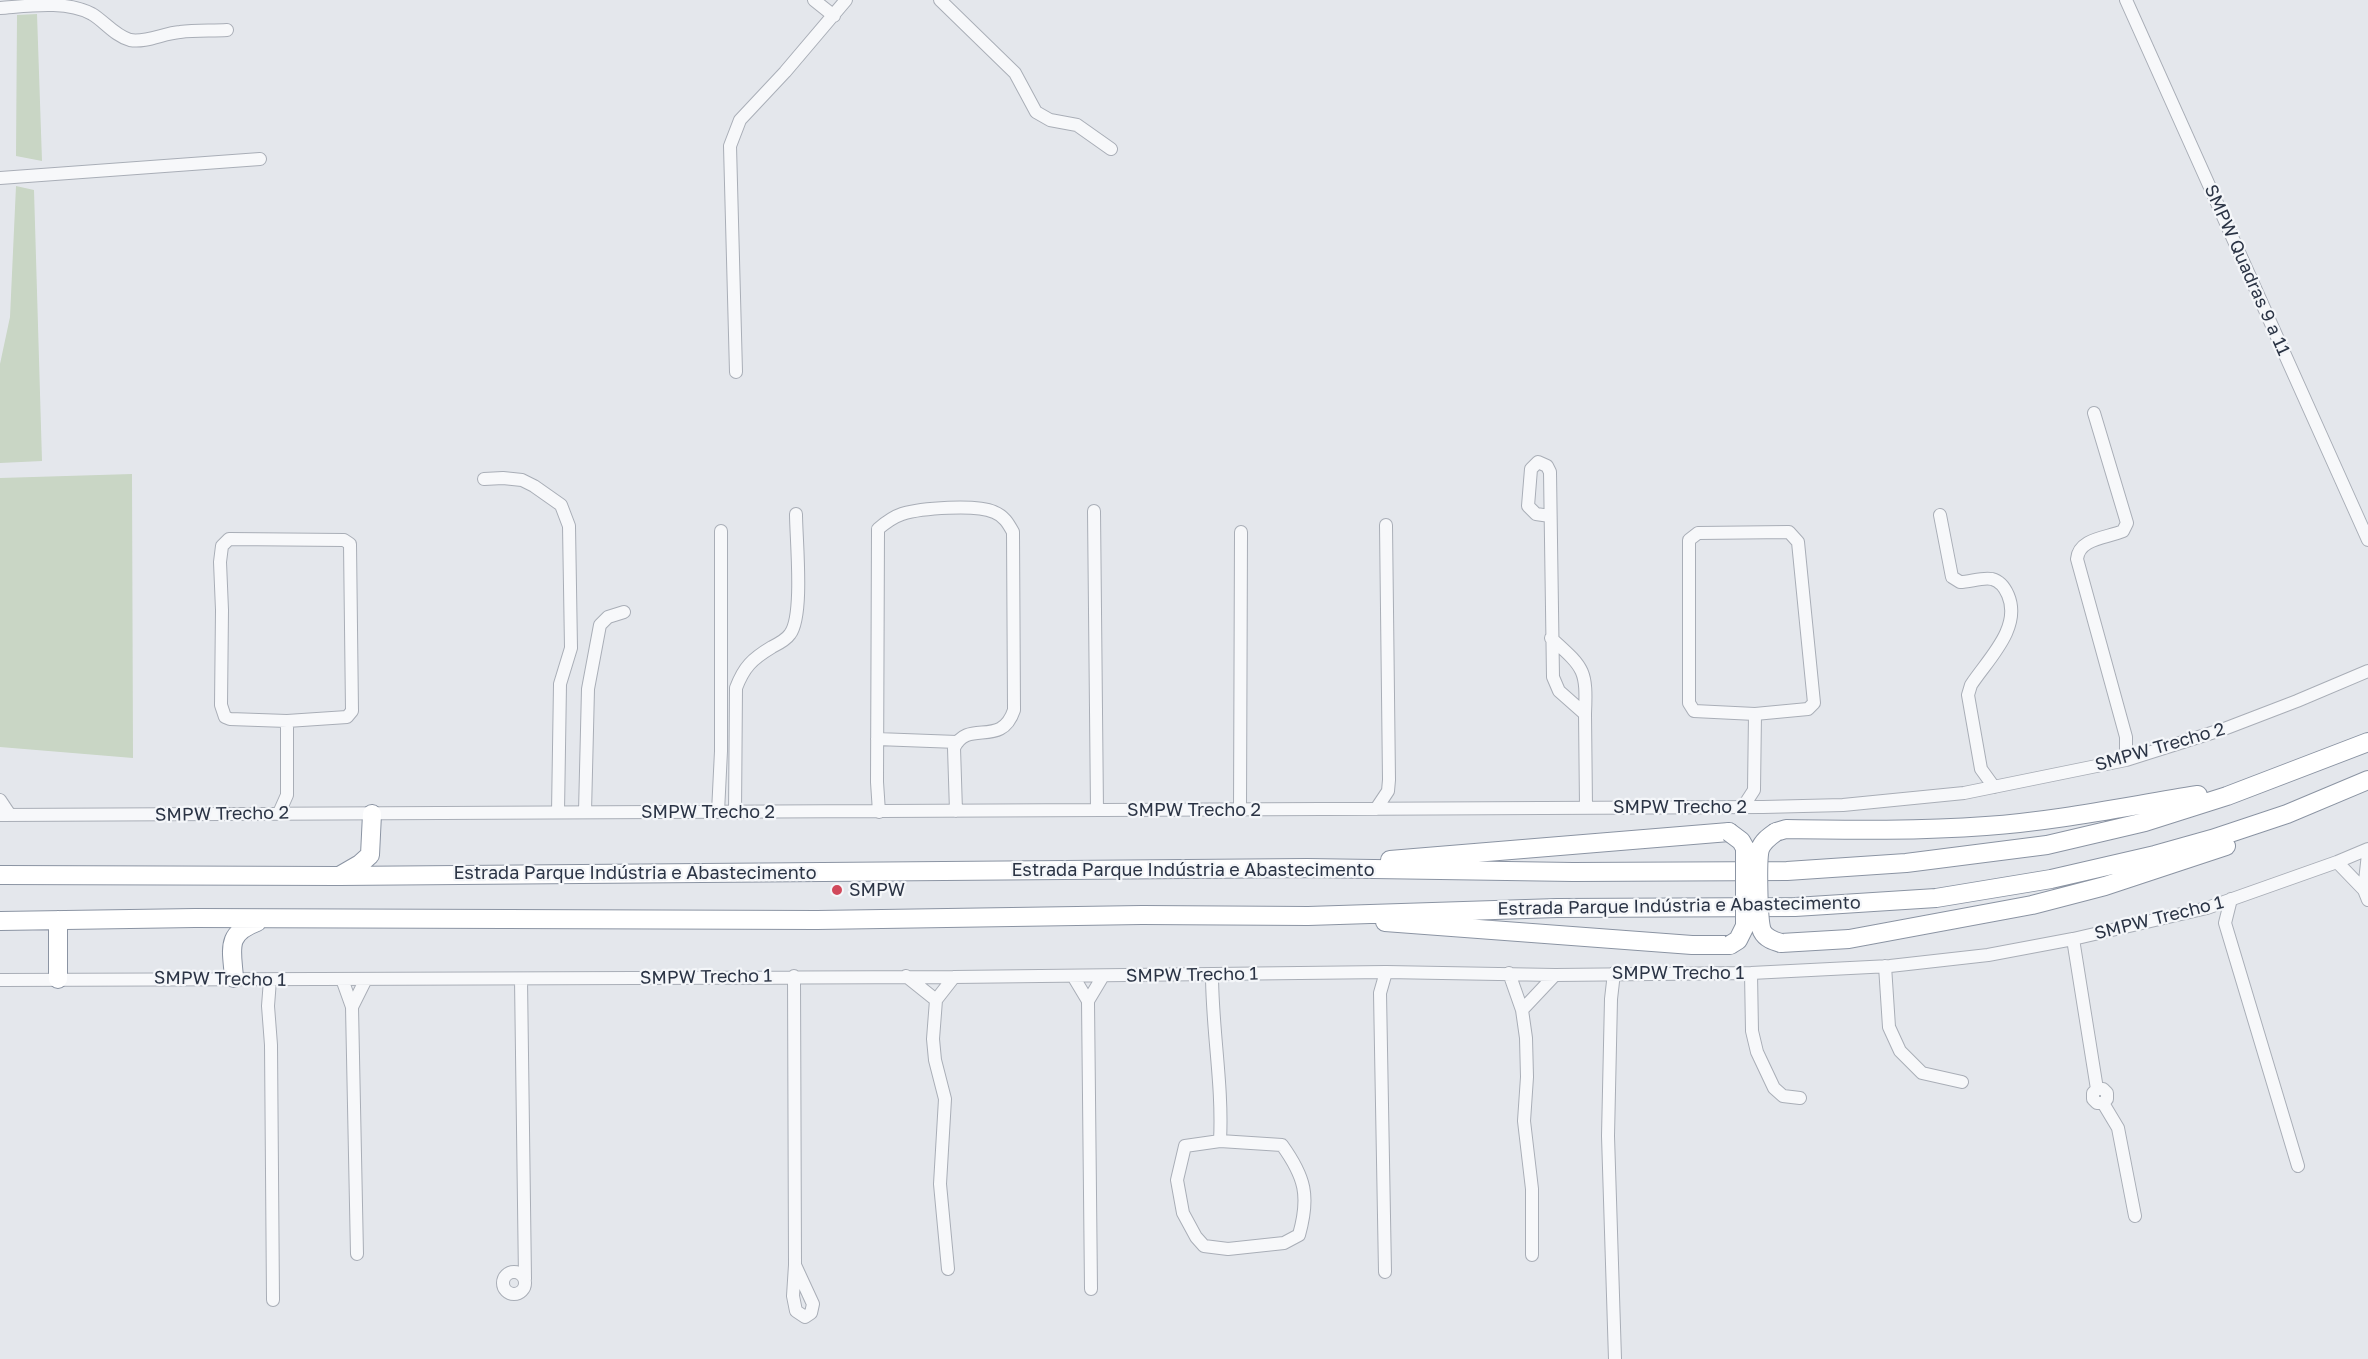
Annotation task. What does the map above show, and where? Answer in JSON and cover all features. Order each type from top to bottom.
[{"type":"highway","name":"Estrada Parque Indústria e Abastecimento","points":[[0,875],[339,876],[1307,868],[1573,872],[1787,871],[1906,863],[2047,845],[2145,822],[2227,796],[2368,742]]},
{"type":"highway","name":"Estrada Parque Indústria e Abastecimento","points":[[0,921],[195,918],[782,920],[1142,915],[1308,916],[1557,908],[1796,907],[1936,898],[2051,879],[2155,855],[2287,814],[2368,780]]},
{"type":"highway","points":[[2227,796],[2206,794],[2113,811],[1988,826],[1924,830],[1786,830],[1776,832],[1765,841],[1759,853],[1759,911],[1762,930],[1767,938],[1782,943],[1849,939],[2032,905],[2105,886],[2225,846],[2259,831],[2287,814]]},
{"type":"highway","points":[[377,814],[379,855],[382,860],[406,875]]},
{"type":"highway","points":[[339,876],[360,864],[370,855],[377,814]]},
{"type":"highway","points":[[1307,868],[1729,832],[1741,841],[1745,848],[1743,934],[1730,945],[1692,945],[1308,916]]},
{"type":"highway","points":[[195,918],[222,936],[230,978]]},
{"type":"highway","points":[[58,920],[58,979]]},
{"type":"highway","points":[[230,978],[231,948],[234,936],[244,927],[263,920]]},
{"type":"street","points":[[814,0],[834,16]]},
{"type":"street","points":[[736,372],[729,146],[740,120],[785,72],[846,0]]},
{"type":"street","points":[[940,0],[1015,73],[1036,112],[1050,120],[1077,125],[1112,149]]},
{"type":"street","name":"SMPW Quadras 9 a 11","points":[[2126,0],[2368,540]]},
{"type":"street","points":[[0,8],[71,6],[91,13],[121,36],[130,40],[149,39],[183,31],[227,30]]},
{"type":"street","points":[[0,178],[260,159]]},
{"type":"street","points":[[2094,413],[2127,523],[2123,531],[2085,544],[2078,553],[2077,559],[2126,737],[2126,759]]},
{"type":"street","points":[[484,479],[522,480],[534,486],[561,505],[569,526],[571,648],[560,684],[558,812]]},
{"type":"street","points":[[879,812],[878,529],[902,514],[948,507],[993,511],[1005,519],[1013,532],[1014,710],[1011,720],[998,731],[971,733],[957,742],[954,748],[956,811]]},
{"type":"street","points":[[1094,511],[1097,810]]},
{"type":"street","points":[[735,813],[736,688],[743,671],[753,660],[785,640],[795,626],[798,594],[796,514]]},
{"type":"street","points":[[1940,515],[1952,577],[1960,582],[1996,580],[2005,589],[2010,599],[2011,625],[1971,685],[1968,695],[1981,769],[1994,787]]},
{"type":"street","points":[[1550,516],[1551,638],[1554,684],[1585,714]]},
{"type":"street","points":[[1386,525],[1388,791],[1398,809]]},
{"type":"street","points":[[718,812],[721,751],[721,531]]},
{"type":"street","points":[[1240,809],[1241,532]]},
{"type":"street","points":[[1789,532],[1798,542],[1814,704],[1808,709],[1755,714],[1694,711],[1690,706],[1689,540],[1695,534],[1789,532]]},
{"type":"street","points":[[226,540],[344,540],[352,547],[351,711],[344,718],[287,721],[230,719],[222,712],[220,562],[222,546],[226,540]]},
{"type":"street","points":[[585,812],[588,689],[600,625],[608,617],[624,612]]},
{"type":"street","points":[[1551,638],[1581,667],[1586,686],[1586,807]]},
{"type":"street","name":"SMPW Trecho 2","points":[[5,815],[735,813],[1843,805],[1974,792],[2126,759],[2224,729],[2368,670]]},
{"type":"street","points":[[1755,714],[1754,790],[1763,807]]},
{"type":"street","points":[[279,813],[287,795],[287,721]]},
{"type":"street","points":[[2126,737],[2143,754]]},
{"type":"street","points":[[877,739],[957,742]]},
{"type":"street","points":[[1974,792],[1981,769]]},
{"type":"street","points":[[1743,807],[1754,790]]},
{"type":"street","points":[[1376,809],[1388,791]]},
{"type":"street","points":[[287,795],[296,813]]},
{"type":"street","points":[[0,800],[5,815]]},
{"type":"street","name":"SMPW Trecho 1","points":[[0,980],[954,977],[1370,972],[1556,975],[1751,973],[1885,966],[1988,955],[2073,939],[2207,908],[2368,849]]},
{"type":"street","points":[[2366,895],[2368,854]]},
{"type":"street","points":[[2337,862],[2366,895]]},
{"type":"street","points":[[2231,899],[2225,923],[2298,1166]]},
{"type":"street","points":[[2207,908],[2225,923]]},
{"type":"street","points":[[2073,939],[2097,1089],[2103,1089],[2107,1093],[2107,1099],[2103,1103],[2118,1128],[2135,1216]]},
{"type":"street","points":[[1885,966],[1889,1027],[1900,1051],[1922,1073],[1962,1082]]},
{"type":"street","points":[[1370,972],[1380,993]]},
{"type":"street","points":[[1385,1272],[1380,993],[1386,972]]},
{"type":"street","points":[[1509,973],[1522,1010],[1527,1077],[1524,1121],[1532,1189],[1532,1255]]},
{"type":"street","points":[[1614,973],[1608,1136],[1615,1359]]},
{"type":"street","points":[[1751,973],[1752,1031],[1757,1052],[1774,1088],[1783,1096],[1800,1098]]},
{"type":"street","points":[[1212,974],[1212,1000],[1222,1108],[1220,1141]]},
{"type":"street","points":[[1522,1010],[1556,975]]},
{"type":"street","points":[[794,976],[795,1265]]},
{"type":"street","points":[[906,976],[936,1000]]},
{"type":"street","points":[[1073,976],[1088,1000],[1091,1289]]},
{"type":"street","points":[[1088,1000],[1103,976]]},
{"type":"street","points":[[948,1269],[940,1184],[945,1099],[935,1060],[933,1039],[936,1000],[954,977]]},
{"type":"street","points":[[342,979],[352,1007],[357,1254]]},
{"type":"street","points":[[352,1007],[366,979]]},
{"type":"street","points":[[521,979],[525,1279]]},
{"type":"street","points":[[270,980],[268,1006],[271,1045],[273,1300]]},
{"type":"street","points":[[1220,1141],[1282,1145],[1297,1166],[1303,1187],[1306,1211],[1299,1234],[1284,1243],[1228,1249],[1204,1246],[1196,1237],[1183,1213],[1177,1180],[1185,1146],[1220,1141]]},
{"type":"green space","points":[[37,14],[42,161],[16,156],[17,15]]},
{"type":"green space","points":[[16,186],[34,190],[42,461],[0,463],[0,364],[10,317]]},
{"type":"green space","points":[[132,474],[133,758],[0,747],[0,478]]},
{"type":"place","name":"SMPW","points":[[837,890]]}]
